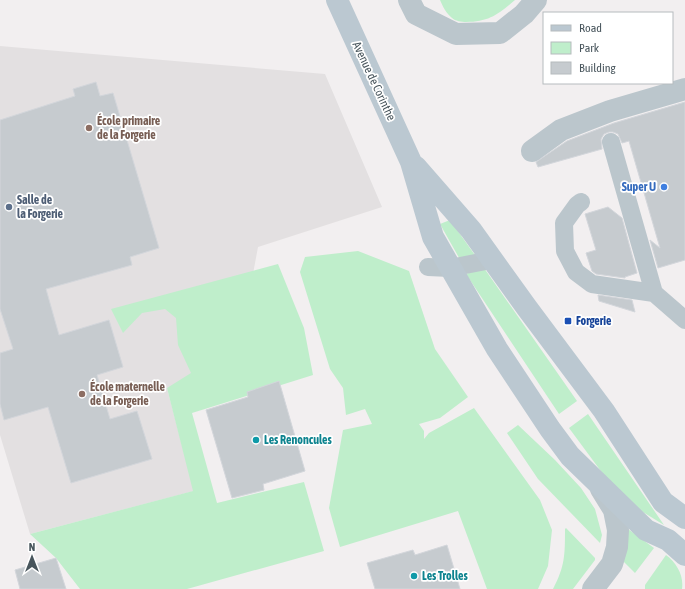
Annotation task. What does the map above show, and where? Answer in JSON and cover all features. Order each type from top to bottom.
[{"type":"main road","name":"Avenue de Corinthe","points":[[336,0],[412,162]]},
{"type":"main road","points":[[412,162],[471,230],[491,260],[604,411],[663,502],[685,518]]},
{"type":"main road","points":[[412,162],[433,238],[497,349],[550,429],[570,456],[646,530],[668,540],[685,555]]},
{"type":"street","points":[[409,0],[416,14],[456,34],[500,33],[524,14],[536,0]]},
{"type":"street","points":[[532,151],[561,130],[610,111],[685,89]]},
{"type":"street","points":[[592,589],[612,564],[618,530],[614,510],[595,480]]},
{"type":"lane","points":[[611,142],[654,293]]},
{"type":"lane","points":[[581,202],[577,205],[564,223],[565,251],[576,272],[592,284],[654,293],[685,320]]},
{"type":"lane","points":[[428,267],[450,268],[491,260]]},
{"type":"shaded area","points":[[0,46],[325,74],[382,207],[258,247],[237,360],[167,388],[194,491],[30,534],[0,435]]},
{"type":"green space","points":[[440,0],[515,0],[504,9],[487,19],[474,22],[461,22],[452,18],[448,14]]},
{"type":"green space","points":[[450,220],[477,258],[462,263],[440,224]]},
{"type":"green space","points":[[358,251],[409,271],[435,349],[468,397],[440,418],[419,424],[424,431],[424,439],[429,433],[474,408],[540,500],[552,530],[548,566],[538,589],[487,589],[458,511],[340,547],[329,508],[343,430],[372,424],[365,409],[346,415],[343,388],[330,369],[300,272],[305,257]]},
{"type":"green space","points":[[278,264],[304,328],[313,375],[192,413],[217,503],[304,482],[324,551],[187,589],[80,589],[56,558],[30,534],[193,491],[167,388],[191,373],[178,345],[176,318],[165,309],[142,313],[123,333],[111,309]]},
{"type":"green space","points":[[484,268],[577,401],[559,414],[466,274]]},
{"type":"green space","points":[[588,414],[664,525],[638,509],[606,478],[569,428]]},
{"type":"green space","points":[[518,425],[555,460],[581,488],[595,509],[602,535],[600,543],[538,479],[507,433]]},
{"type":"green space","points":[[566,528],[595,558],[595,560],[573,589],[553,589],[560,574],[564,560]]},
{"type":"green space","points":[[628,529],[654,548],[635,573],[623,561]]},
{"type":"green space","points":[[666,555],[679,570],[682,579],[682,589],[645,589],[645,585]]},
{"type":"building","points":[[96,82],[100,96],[113,93],[159,248],[130,257],[132,265],[46,289],[59,335],[109,320],[123,367],[97,375],[110,419],[137,411],[152,459],[71,483],[48,407],[4,420],[0,404],[0,353],[13,349],[0,309],[0,120],[75,96],[73,89]]},
{"type":"building","name":"Super U","points":[[685,102],[685,260],[658,268],[650,240],[660,248],[629,141],[622,143],[618,134],[609,132],[604,134],[601,139],[602,149],[538,167],[536,162],[567,141],[614,123]]},
{"type":"building","points":[[608,207],[622,218],[637,273],[625,278],[596,274],[592,271],[586,253],[596,250],[585,214]]},
{"type":"building","points":[[598,295],[632,300],[635,312],[599,301]]},
{"type":"building","name":"Les Renoncules","points":[[279,381],[305,471],[263,484],[264,490],[232,498],[206,410],[248,397],[247,392]]},
{"type":"building","name":"Les Trolles","points":[[447,545],[460,589],[375,589],[367,563],[413,550],[415,555]]},
{"type":"building","points":[[56,558],[66,589],[20,589],[15,570]]},
{"type":"place","name":"École primaire de la Forgerie","points":[[89,128]]},
{"type":"place","name":"Super U","points":[[664,187]]},
{"type":"place","name":"Salle de la Forgerie","points":[[9,207]]},
{"type":"place","name":"Forgerie","points":[[568,321]]},
{"type":"place","name":"École maternelle de la Forgerie","points":[[82,394]]},
{"type":"place","name":"Les Renoncules","points":[[256,440]]},
{"type":"place","name":"Les Trolles","points":[[414,576]]}]
